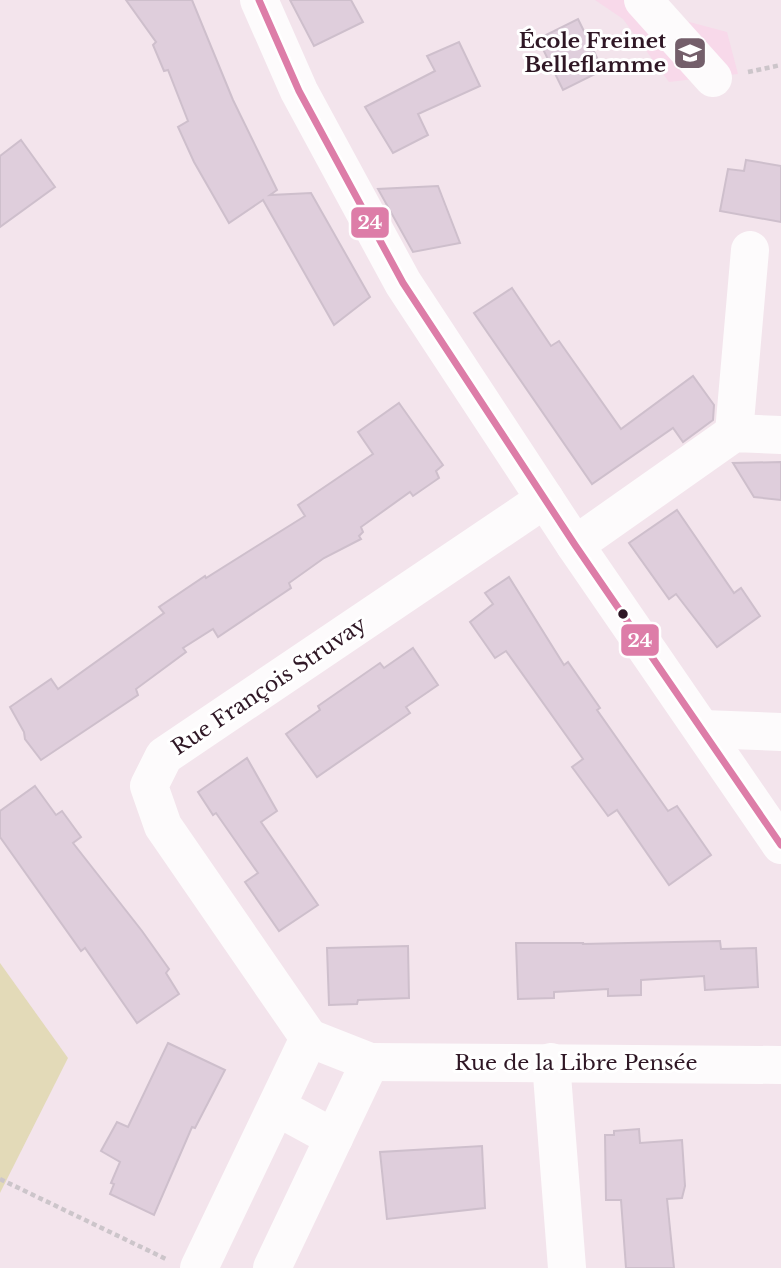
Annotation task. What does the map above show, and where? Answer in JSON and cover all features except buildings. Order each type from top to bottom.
[{"type":"street","points":[[259,0],[299,91],[403,284],[575,545],[781,845]]},
{"type":"street","points":[[643,0],[713,78]]},
{"type":"street","points":[[734,433],[750,250]]},
{"type":"street","points":[[575,545],[734,433],[781,435]]},
{"type":"street","name":"Rue François Struvay","points":[[309,1038],[163,826],[149,786],[164,757],[545,499]]},
{"type":"street","points":[[703,729],[781,732]]},
{"type":"street","points":[[186,1265],[276,1107],[309,1038],[370,1062],[272,1268]]},
{"type":"street","name":"Rue de la Libre Pensée","points":[[370,1062],[781,1065]]},
{"type":"street","points":[[551,1062],[567,1268]]},
{"type":"street","points":[[276,1107],[334,1138]]},
{"type":"path","points":[[0,1179],[186,1265]]},
{"type":"shaded area","name":"École Freinet Belleflamme","points":[[595,0],[660,0],[682,20],[727,32],[738,74],[669,82],[623,19]]},
{"type":"shaded area","points":[[0,963],[68,1058],[0,1193]]},
{"type":"transit line","name":"24","points":[[259,0],[299,91],[403,283],[575,545],[781,845]]},
{"type":"place","name":"École Freinet Belleflamme","points":[[690,53]]}]
